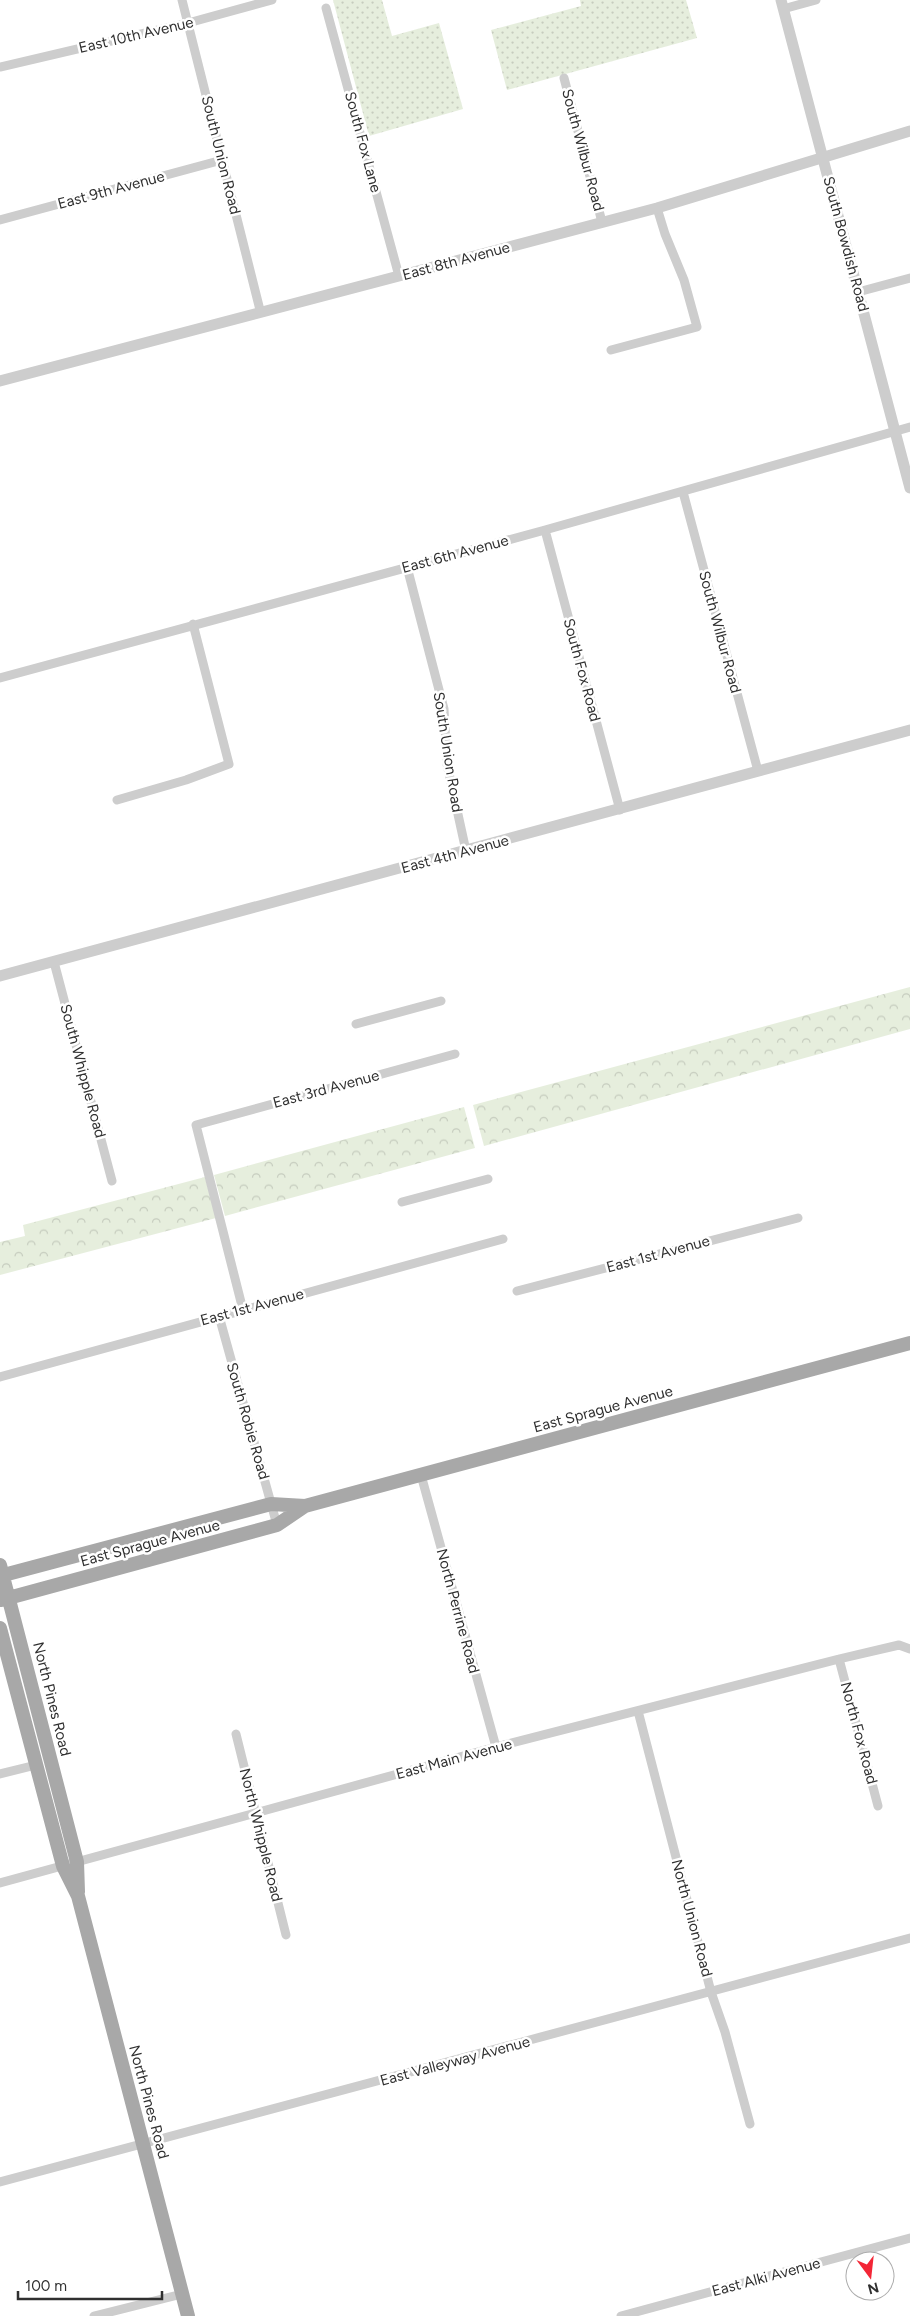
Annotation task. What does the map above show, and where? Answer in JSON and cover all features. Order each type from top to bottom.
[{"type":"main road","name":"East Sprague Avenue","points":[[1,1572],[271,1504],[304,1506],[910,1343]]},
{"type":"main road","name":"East Sprague Avenue","points":[[4,1599],[277,1525],[304,1506]]},
{"type":"main road","name":"North Pines Road","points":[[1,1572],[4,1599],[77,1862],[78,1896]]},
{"type":"main road","name":"North Pines Road","points":[[0,1628],[63,1866],[78,1896],[188,2316]]},
{"type":"street","name":"South Union Road","points":[[182,0],[260,310]]},
{"type":"street","name":"East 10th Avenue","points":[[0,67],[188,23],[272,0]]},
{"type":"street","points":[[782,4],[816,0]]},
{"type":"street","name":"South Bowdish Road","points":[[782,4],[910,488]]},
{"type":"street","name":"South Fox Lane","points":[[326,8],[399,276]]},
{"type":"street","name":"South Wilbur Road","points":[[564,78],[602,222]]},
{"type":"street","name":"East 8th Avenue","points":[[0,381],[260,310],[399,276],[657,208],[910,131]]},
{"type":"street","name":"East 9th Avenue","points":[[0,220],[222,160]]},
{"type":"street","points":[[611,350],[697,327],[684,280],[665,234],[657,208]]},
{"type":"street","points":[[858,292],[910,278]]},
{"type":"street","name":"East 6th Avenue","points":[[0,678],[683,492],[910,427]]},
{"type":"street","name":"South Wilbur Road","points":[[683,492],[758,771]]},
{"type":"street","name":"South Fox Road","points":[[545,530],[620,810]]},
{"type":"street","name":"South Union Road","points":[[407,567],[444,709],[447,764],[466,851]]},
{"type":"street","points":[[117,800],[186,780],[229,764],[193,624]]},
{"type":"street","name":"East 4th Avenue","points":[[0,976],[620,810],[910,730]]},
{"type":"street","name":"South Whipple Road","points":[[54,962],[112,1181]]},
{"type":"street","points":[[356,1024],[441,1001]]},
{"type":"street","name":"East 3rd Avenue","points":[[243,1310],[196,1125],[455,1054]]},
{"type":"street","points":[[402,1202],[488,1179]]},
{"type":"street","name":"East 1st Avenue","points":[[517,1291],[798,1218]]},
{"type":"street","name":"East 1st Avenue","points":[[0,1377],[504,1239]]},
{"type":"street","name":"South Robie Road","points":[[219,1316],[277,1525]]},
{"type":"street","name":"North Perrine Road","points":[[421,1475],[496,1747]]},
{"type":"street","name":"East Main Avenue","points":[[0,1883],[496,1747],[839,1659],[899,1645],[910,1649]]},
{"type":"street","name":"North Fox Road","points":[[839,1659],[878,1806]]},
{"type":"street","name":"North Union Road","points":[[638,1711],[711,1992],[725,2032],[750,2124]]},
{"type":"street","name":"North Whipple Road","points":[[236,1734],[286,1935]]},
{"type":"street","points":[[0,1774],[36,1765]]},
{"type":"street","name":"East Valleyway Avenue","points":[[0,2182],[910,1938]]},
{"type":"street","name":"East Alki Avenue","points":[[622,2316],[910,2238]]},
{"type":"street","points":[[94,2316],[182,2294]]},
{"type":"green space","points":[[333,0],[382,0],[392,36],[439,23],[463,109],[369,136]]},
{"type":"green space","points":[[580,0],[686,0],[697,38],[507,90],[491,30],[581,6]]},
{"type":"green space","points":[[910,987],[910,1029],[484,1146],[473,1105]]},
{"type":"green space","points":[[464,1107],[475,1148],[225,1216],[214,1175]]},
{"type":"green space","points":[[205,1177],[216,1218],[0,1275],[0,1242],[25,1236],[23,1225]]}]
